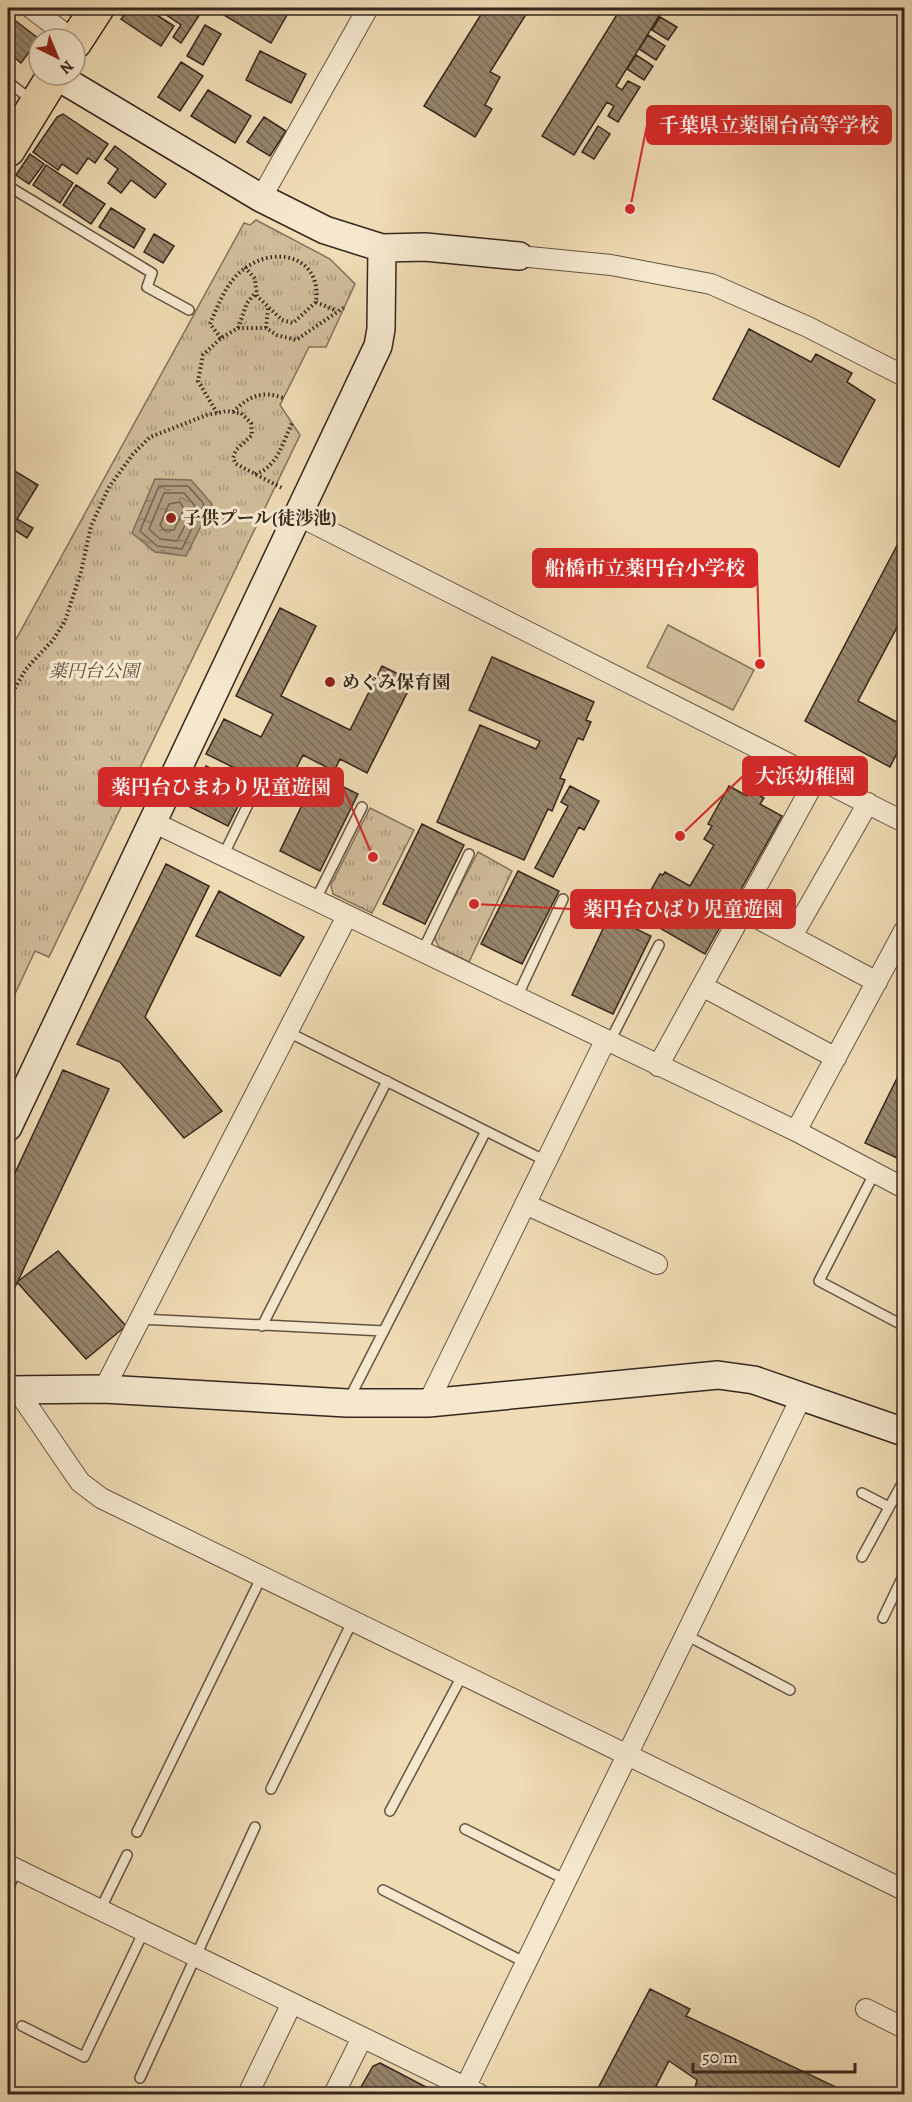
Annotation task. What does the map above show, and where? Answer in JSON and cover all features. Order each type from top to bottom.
[{"type":"highway","points":[[84,27],[97,8]]},
{"type":"highway","points":[[8,150],[48,87]]},
{"type":"street","points":[[31,8],[56,27]]},
{"type":"street","points":[[261,198],[368,8]]},
{"type":"street","points":[[75,87],[261,198],[325,230],[382,248],[424,247],[611,265],[711,284],[808,327],[904,376]]},
{"type":"street","points":[[8,1127],[300,516],[378,346],[381,329],[382,248]]},
{"type":"street","points":[[300,516],[904,822]]},
{"type":"street","points":[[658,1066],[817,777]]},
{"type":"street","points":[[792,936],[868,803]]},
{"type":"street","points":[[153,822],[796,1131],[875,1172],[903,1183]]},
{"type":"street","points":[[744,911],[877,982]]},
{"type":"street","points":[[104,1389],[347,916]]},
{"type":"street","points":[[796,1131],[904,930]]},
{"type":"street","points":[[702,986],[836,1058]]},
{"type":"street","points":[[428,1403],[607,1042]]},
{"type":"street","points":[[525,1204],[657,1264]]},
{"type":"street","points":[[12,1390],[104,1389],[346,1403],[428,1403],[718,1376],[754,1380],[904,1432]]},
{"type":"street","points":[[12,1390],[88,1489],[261,1578],[463,1674],[904,1890]]},
{"type":"street","points":[[12,1867],[472,2091],[526,1963],[802,1396]]},
{"type":"street","points":[[248,2094],[292,2003]]},
{"type":"street","points":[[866,2009],[904,2028]]},
{"type":"street","points":[[334,2094],[362,2038]]},
{"type":"lane","points":[[8,82],[37,105]]},
{"type":"lane","points":[[8,186],[152,273],[147,287],[189,310]]},
{"type":"lane","points":[[223,856],[255,790]]},
{"type":"lane","points":[[315,901],[362,807]]},
{"type":"lane","points":[[421,952],[469,854]]},
{"type":"lane","points":[[517,998],[563,899]]},
{"type":"lane","points":[[607,1042],[659,945]]},
{"type":"lane","points":[[288,1032],[546,1161]]},
{"type":"lane","points":[[262,1326],[387,1082]]},
{"type":"lane","points":[[346,1403],[486,1131]]},
{"type":"lane","points":[[875,1172],[819,1281],[904,1326]]},
{"type":"lane","points":[[140,1319],[384,1331]]},
{"type":"lane","points":[[862,1557],[904,1480]]},
{"type":"lane","points":[[862,1493],[889,1507]]},
{"type":"lane","points":[[884,1618],[904,1574]]},
{"type":"lane","points":[[137,1832],[261,1578]]},
{"type":"lane","points":[[271,1789],[352,1622]]},
{"type":"lane","points":[[686,1635],[790,1690]]},
{"type":"lane","points":[[390,1811],[463,1674]]},
{"type":"lane","points":[[140,2078],[255,1827]]},
{"type":"lane","points":[[465,1829],[566,1880]]},
{"type":"lane","points":[[100,1910],[127,1855]]},
{"type":"lane","points":[[8,1889],[12,1867]]},
{"type":"lane","points":[[383,1890],[526,1963]]},
{"type":"lane","points":[[22,2026],[84,2056],[144,1931]]},
{"type":"path","points":[[221,338],[210,324],[233,278],[245,267],[263,258],[287,258],[302,261],[315,278],[316,302],[293,323],[282,320],[258,296],[255,279],[245,267]]},
{"type":"path","points":[[238,328],[247,303],[257,292]]},
{"type":"path","points":[[316,302],[338,311]]},
{"type":"path","points":[[266,328],[268,306]]},
{"type":"path","points":[[217,413],[198,381],[203,355],[221,338],[238,328],[266,328],[277,335],[296,340],[346,306]]},
{"type":"path","points":[[233,412],[244,401],[257,395],[270,393],[284,398]]},
{"type":"path","points":[[8,700],[26,669],[53,640],[65,621],[81,572],[91,526],[109,487],[150,437],[217,413],[241,413],[251,423],[252,435],[236,450],[233,458],[236,464],[286,490]]},
{"type":"path","points":[[254,474],[267,471],[271,466],[292,423]]},
{"type":"green space","name":"薬円台公園","points":[[256,220],[330,259],[355,284],[326,347],[309,347],[280,405],[300,435],[49,957],[35,951],[8,1009],[8,654],[244,223],[250,225]]},
{"type":"green space","points":[[668,625],[754,670],[733,710],[647,667]]},
{"type":"green space","points":[[370,808],[414,830],[372,913],[333,894],[331,885]]},
{"type":"green space","points":[[478,852],[512,871],[469,962],[439,947],[434,937]]},
{"type":"water","name":"子供プール(徒渉池)","points":[[155,479],[191,480],[212,504],[186,556],[155,552],[132,533]]},
{"type":"building","points":[[129,8],[146,8],[174,26],[161,46],[121,19]]},
{"type":"building","points":[[156,8],[197,8],[202,11],[181,43],[173,37],[181,25]]},
{"type":"building","points":[[212,8],[291,8],[271,43]]},
{"type":"building","points":[[485,8],[530,8],[490,72],[500,77],[485,105],[492,109],[475,137],[424,106]]},
{"type":"building","points":[[621,8],[664,8],[616,86],[622,90],[628,81],[640,87],[618,122],[608,116],[614,106],[607,102],[574,155],[542,136]]},
{"type":"building","points":[[8,15],[27,30],[27,55],[21,63],[8,52]]},
{"type":"building","points":[[660,17],[677,27],[668,40],[652,30]]},
{"type":"building","points":[[205,25],[221,34],[203,65],[187,56]]},
{"type":"building","points":[[648,35],[665,46],[656,60],[639,49]]},
{"type":"building","points":[[260,51],[306,74],[291,103],[246,80]]},
{"type":"building","points":[[636,55],[653,66],[644,80],[627,69]]},
{"type":"building","points":[[181,62],[203,76],[180,111],[158,97]]},
{"type":"building","points":[[208,90],[251,116],[235,143],[191,116]]},
{"type":"building","points":[[63,114],[108,144],[95,163],[88,158],[77,174],[62,164],[58,170],[33,152],[57,117]]},
{"type":"building","points":[[264,117],[286,131],[270,156],[247,142]]},
{"type":"building","points":[[598,126],[610,134],[594,159],[582,152]]},
{"type":"building","points":[[115,146],[166,184],[155,198],[131,180],[121,193],[108,183],[118,169],[105,159]]},
{"type":"building","points":[[30,154],[44,164],[29,184],[16,175]]},
{"type":"building","points":[[46,165],[73,183],[60,203],[33,185]]},
{"type":"building","points":[[76,185],[105,204],[91,224],[63,205]]},
{"type":"building","points":[[111,208],[145,229],[134,248],[99,227]]},
{"type":"building","points":[[154,234],[174,246],[163,263],[144,252]]},
{"type":"building","points":[[749,329],[811,362],[816,354],[852,373],[847,382],[875,400],[839,467],[713,399]]},
{"type":"building","points":[[8,467],[38,485],[17,519],[33,528],[27,538],[13,529],[8,538]]},
{"type":"building","points":[[904,532],[904,614],[858,701],[904,726],[904,739],[890,767],[805,721]]},
{"type":"building","points":[[8,556],[13,560],[8,569]]},
{"type":"building","points":[[280,608],[316,626],[281,696],[350,730],[382,666],[413,681],[367,773],[340,759],[334,771],[303,755],[284,792],[206,754],[224,719],[261,737],[273,714],[236,696]]},
{"type":"building","points":[[492,657],[594,702],[586,720],[591,722],[583,740],[578,738],[560,778],[565,780],[552,811],[548,809],[524,860],[437,822],[480,725],[536,749],[540,741],[469,710]]},
{"type":"building","points":[[206,766],[248,786],[228,826],[186,805]]},
{"type":"building","points":[[317,774],[358,794],[320,871],[280,851]]},
{"type":"building","points":[[570,786],[599,801],[584,830],[579,827],[553,877],[535,868],[568,806],[561,802]]},
{"type":"building","points":[[729,786],[747,796],[751,790],[764,798],[760,804],[782,816],[705,954],[637,915],[660,874],[663,875],[665,872],[690,886],[714,845],[704,839],[712,826],[708,824]]},
{"type":"building","points":[[422,824],[464,845],[425,924],[383,904]]},
{"type":"building","points":[[166,864],[209,886],[145,1017],[222,1111],[184,1138],[120,1062],[77,1044]]},
{"type":"building","points":[[518,871],[559,891],[522,964],[481,944]]},
{"type":"building","points":[[219,891],[304,937],[280,976],[196,936]]},
{"type":"building","points":[[609,916],[651,936],[613,1014],[572,995]]},
{"type":"building","points":[[904,1064],[904,1147],[899,1159],[865,1143]]},
{"type":"building","points":[[63,1070],[109,1089],[8,1302],[8,1188]]},
{"type":"building","points":[[58,1251],[126,1326],[86,1359],[17,1282]]},
{"type":"building","points":[[650,1989],[690,2009],[686,2016],[838,2088],[835,2094],[726,2094],[709,2086],[707,2094],[699,2094],[694,2092],[697,2080],[669,2061],[656,2086],[670,2094],[595,2094]]},
{"type":"building","points":[[380,2063],[428,2088],[425,2094],[357,2094],[373,2066]]},
{"type":"place","name":"千葉県立薬園台高等学校","points":[[630,209]]},
{"type":"place","name":"子供プール(徒渉池)","points":[[171,518]]},
{"type":"place","name":"船橋市立薬円台小学校","points":[[760,664]]},
{"type":"place","name":"めぐみ保育園","points":[[330,682]]},
{"type":"place","name":"大浜幼稚園","points":[[680,836]]},
{"type":"place","name":"薬円台ひまわり児童遊園","points":[[373,857]]},
{"type":"place","name":"薬円台ひばり児童遊園","points":[[474,904]]}]
